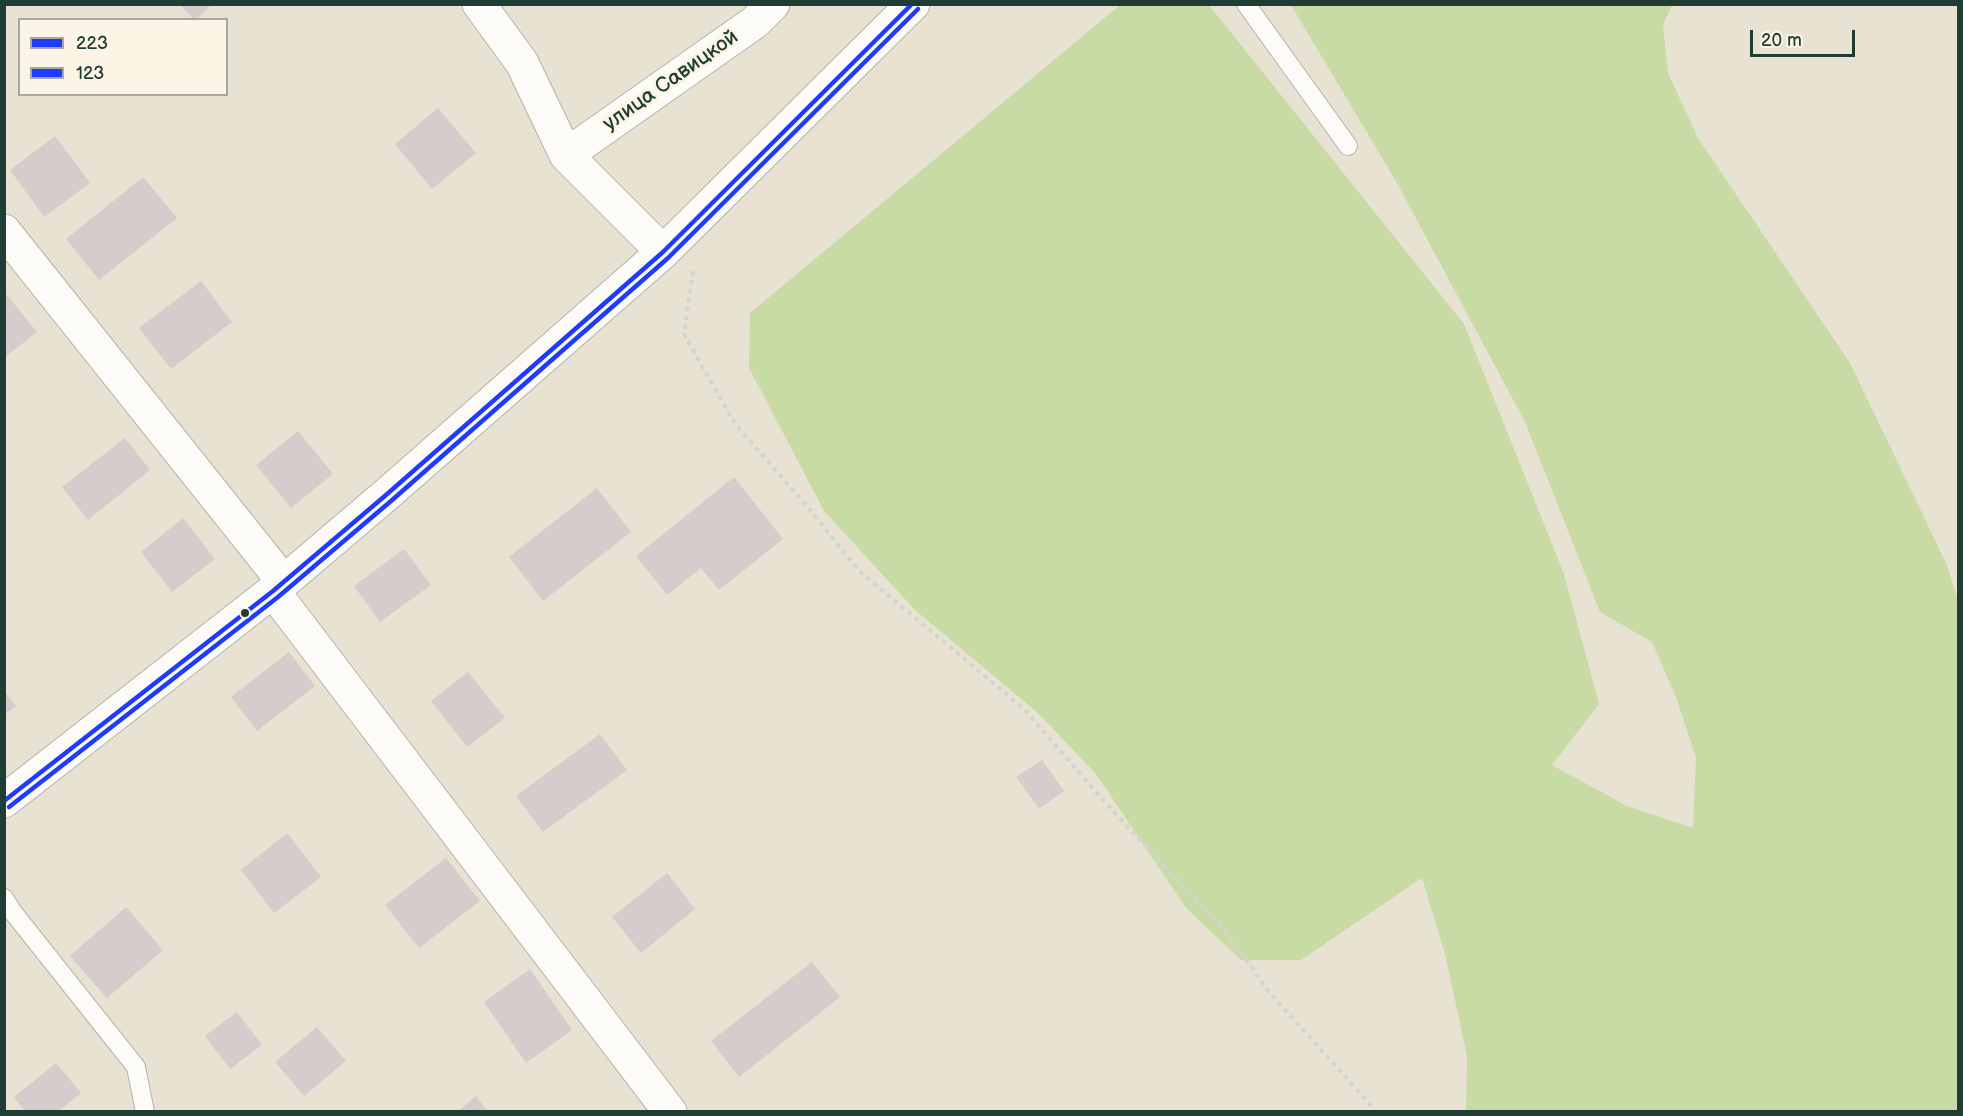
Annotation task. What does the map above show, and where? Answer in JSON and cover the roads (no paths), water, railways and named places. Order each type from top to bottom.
[{"type":"street","points":[[478,4],[522,63],[566,155],[663,252]]},
{"type":"street","name":"улица Савицкой","points":[[566,155],[755,22],[773,4]]},
{"type":"street","points":[[4,801],[278,586],[386,495],[663,252],[913,4]]},
{"type":"street","points":[[4,231],[278,586],[670,1112]]},
{"type":"lane","points":[[1246,4],[1348,146]]},
{"type":"lane","points":[[4,898],[136,1067],[145,1112]]}]
